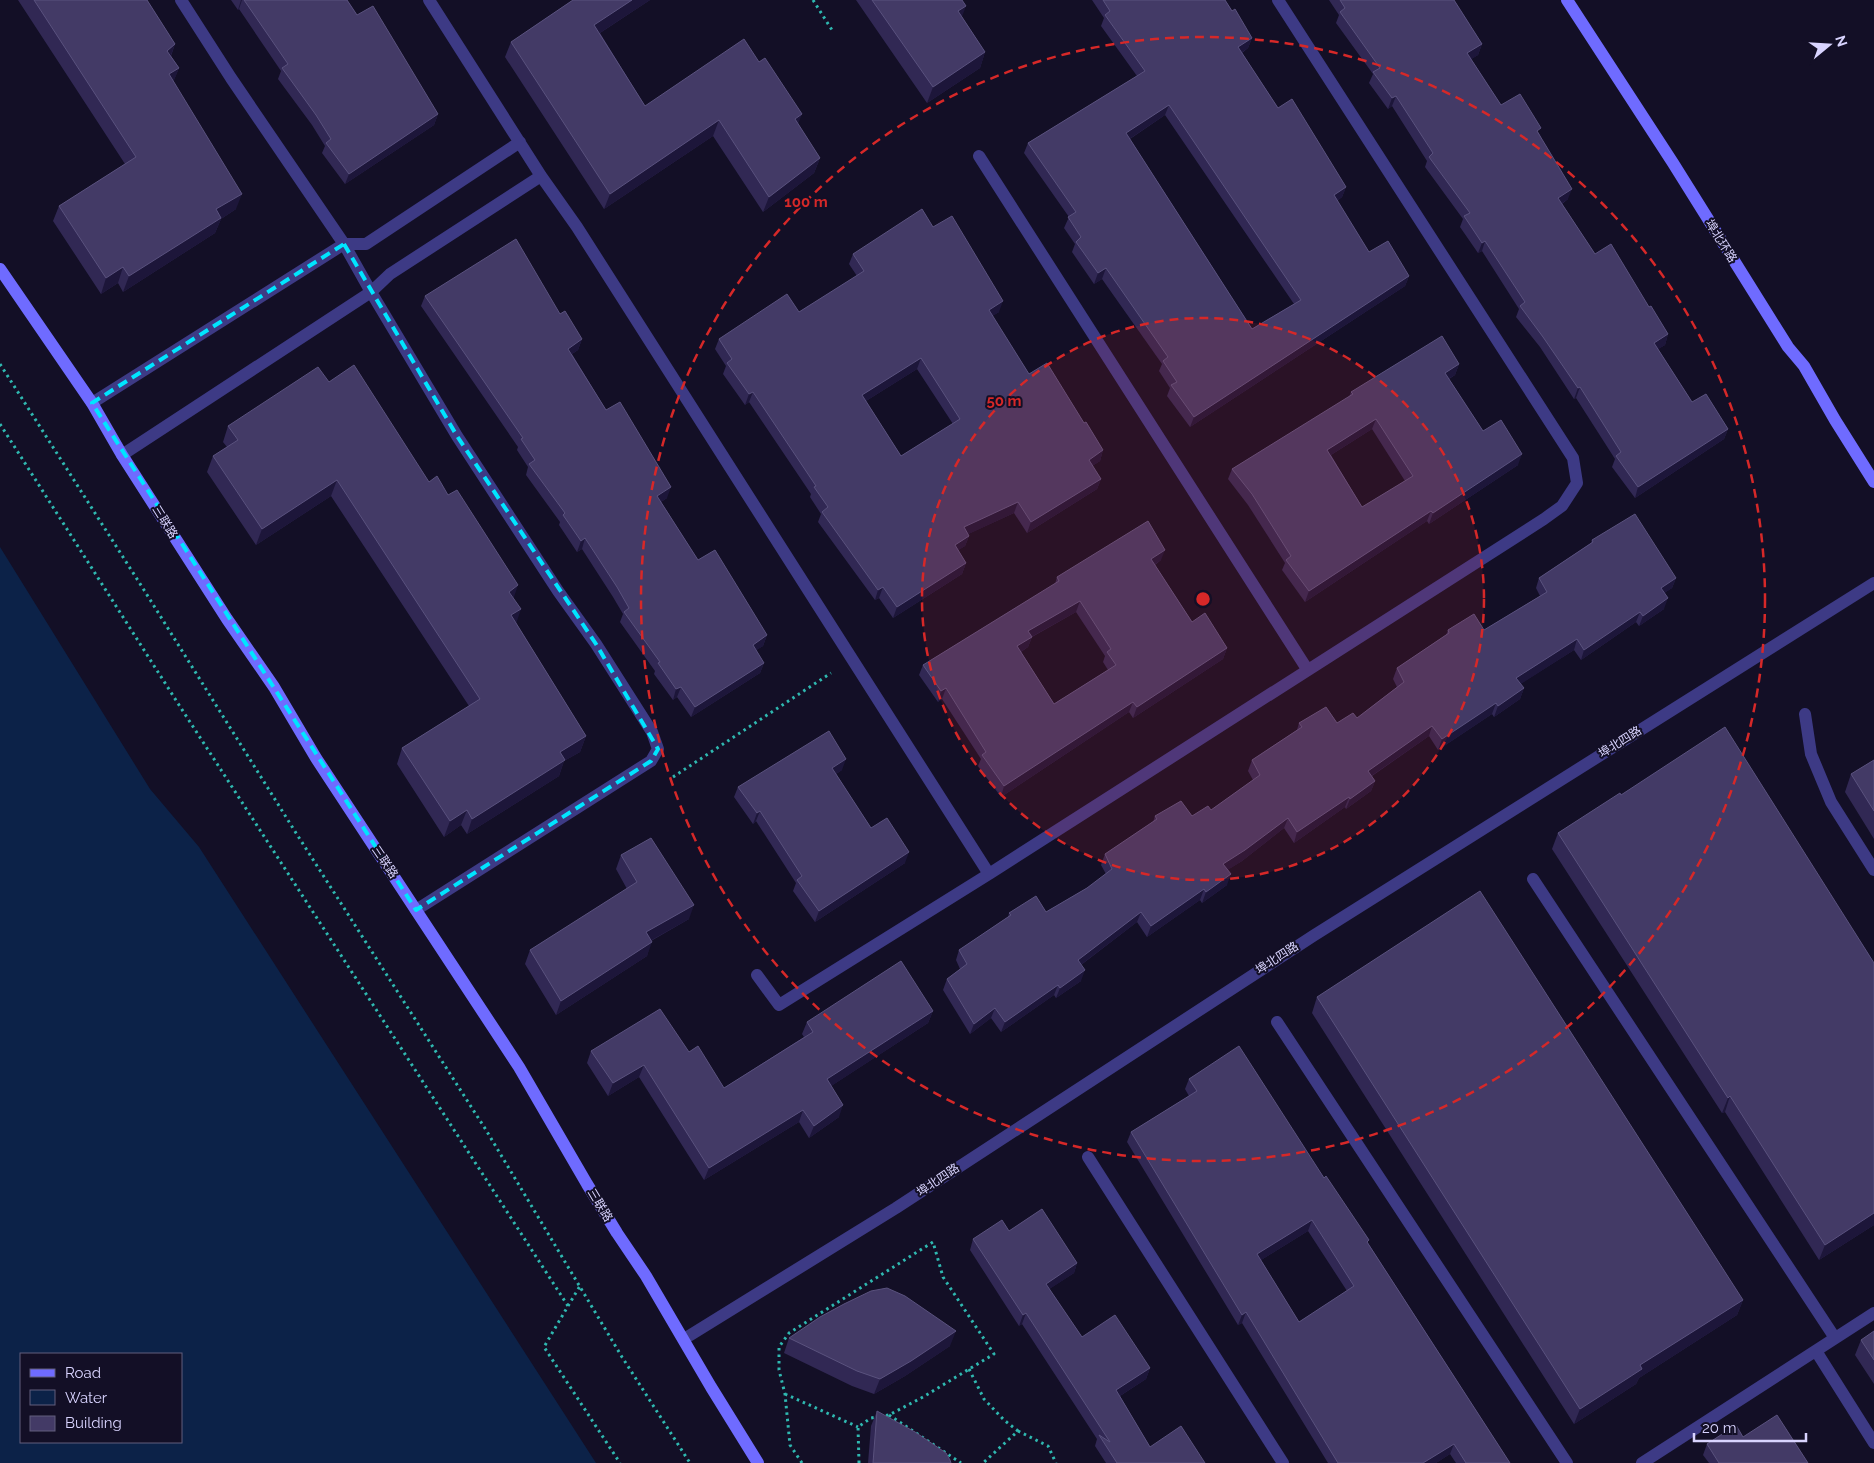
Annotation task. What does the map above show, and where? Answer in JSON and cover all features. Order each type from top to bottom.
[{"type":"main road","name":"埠北环路","points":[[1567,0],[1673,163],[1788,347],[1804,366],[1874,482]]},
{"type":"main road","name":"三联路","points":[[0,269],[92,403],[122,455],[227,619],[274,687],[316,758],[519,1067],[602,1209],[684,1339],[758,1463]]},
{"type":"street","points":[[182,0],[231,78],[344,244],[457,436],[558,591],[606,660],[652,732],[658,749],[650,761],[416,910]]},
{"type":"street","points":[[429,0],[541,176],[577,227],[989,874]]},
{"type":"street","points":[[757,975],[779,1005],[989,874],[1544,519],[1562,506],[1577,483],[1572,458],[1278,0]]},
{"type":"street","points":[[92,403],[344,244],[366,244],[520,142]]},
{"type":"street","points":[[979,156],[1307,670]]},
{"type":"street","points":[[122,455],[371,292],[390,274],[541,176]]},
{"type":"street","name":"埠北四路","points":[[684,1339],[896,1208],[1297,946],[1874,583]]},
{"type":"street","points":[[1805,714],[1811,754],[1831,802],[1874,870]]},
{"type":"street","points":[[1533,878],[1836,1338]]},
{"type":"street","points":[[1277,1022],[1567,1463]]},
{"type":"street","points":[[1088,1157],[1283,1463]]},
{"type":"street","points":[[1651,1461],[1874,1313]]},
{"type":"street","points":[[1816,1350],[1874,1443]]},
{"type":"path","points":[[813,0],[832,30]]},
{"type":"path","points":[[0,364],[296,834],[486,1130],[622,1357],[690,1463]]},
{"type":"path","points":[[0,424],[184,713],[568,1306]]},
{"type":"path","points":[[670,779],[852,659]]},
{"type":"path","points":[[802,1463],[790,1444],[785,1394],[779,1370],[779,1347],[789,1333],[933,1242],[943,1277],[994,1354],[889,1415],[871,1418],[858,1428]]},
{"type":"path","points":[[580,1286],[544,1346],[620,1463]]},
{"type":"path","points":[[969,1369],[984,1399],[1017,1431],[1048,1446],[1056,1463]]},
{"type":"path","points":[[785,1394],[858,1428]]},
{"type":"path","points":[[889,1415],[960,1463]]},
{"type":"path","points":[[858,1428],[859,1463]]},
{"type":"path","points":[[983,1463],[1017,1431]]},
{"type":"path","points":[[988,1459],[990,1463]]},
{"type":"highlighted area","points":[[344,244],[457,436],[596,644],[658,749],[651,761],[416,910],[92,403]]},
{"type":"water","points":[[0,547],[150,789],[199,847],[596,1463],[0,1463]]},
{"type":"building","points":[[34,0],[147,0],[175,44],[167,51],[179,68],[169,74],[242,194],[216,209],[221,218],[129,276],[123,267],[106,278],[59,206],[136,157]]},
{"type":"building","points":[[244,0],[347,0],[357,15],[373,6],[438,114],[349,174],[326,143],[331,139],[316,115],[282,68],[288,64]]},
{"type":"building","points":[[573,0],[632,0],[594,25],[645,106],[744,39],[759,62],[765,58],[802,114],[795,119],[820,158],[769,197],[719,120],[610,194],[511,42]]},
{"type":"building","points":[[872,0],[962,0],[966,6],[958,11],[985,52],[933,87]]},
{"type":"building","points":[[1103,0],[1225,0],[1232,11],[1235,9],[1252,38],[1238,47],[1278,108],[1292,99],[1346,187],[1334,195],[1369,252],[1388,241],[1409,276],[1194,417],[1171,385],[1177,382],[1163,361],[1168,357],[1106,268],[1098,273],[1076,242],[1081,237],[1068,217],[1076,212],[1028,143],[1145,71],[1105,15],[1110,11]],"holes":[[[1169,105],[1301,300],[1252,329],[1126,133]]]},
{"type":"building","points":[[1340,0],[1454,0],[1482,44],[1467,53],[1501,105],[1520,94],[1541,128],[1537,131],[1572,189],[1558,198],[1595,254],[1611,244],[1649,307],[1651,306],[1668,334],[1654,343],[1692,402],[1706,394],[1728,429],[1638,487],[1616,456],[1621,452],[1580,387],[1578,388],[1520,306],[1525,302],[1485,241],[1482,243],[1464,216],[1470,213],[1429,157],[1433,153],[1396,96],[1392,98],[1373,72],[1380,68],[1340,12],[1345,8]]},
{"type":"building","points":[[922,209],[933,227],[952,216],[1003,301],[989,310],[1029,374],[1047,363],[1103,450],[1089,460],[1101,479],[1031,522],[1018,502],[964,527],[969,536],[955,545],[966,563],[897,607],[883,587],[878,590],[822,512],[828,507],[814,487],[816,486],[753,392],[749,394],[727,363],[732,359],[719,339],[787,294],[799,312],[864,271],[853,254]],"holes":[[[921,358],[960,419],[901,456],[862,395]]]},
{"type":"building","points":[[516,239],[560,314],[565,311],[582,339],[568,349],[606,410],[620,402],[671,487],[657,496],[698,560],[715,550],[767,635],[753,645],[764,663],[695,707],[681,687],[676,689],[658,663],[660,662],[624,612],[629,608],[617,587],[585,538],[581,541],[563,515],[565,513],[529,464],[535,460],[521,439],[523,438],[425,296]]},
{"type":"building","points":[[1442,336],[1459,364],[1445,373],[1483,431],[1501,420],[1522,454],[1309,591],[1286,560],[1291,556],[1252,494],[1232,469],[1353,394],[1351,392]],"holes":[[[1376,419],[1413,476],[1362,507],[1327,450]]]},
{"type":"building","points":[[354,365],[429,482],[437,476],[448,495],[457,490],[518,585],[509,592],[521,609],[511,615],[586,736],[560,752],[565,760],[472,819],[467,810],[450,821],[402,748],[480,699],[337,480],[262,529],[213,456],[238,440],[228,426],[318,367],[329,382]]},
{"type":"building","points":[[1635,514],[1676,578],[1661,588],[1668,598],[1643,616],[1640,612],[1584,650],[1577,639],[1516,678],[1524,688],[1498,706],[1496,703],[1442,739],[1432,726],[1368,771],[1375,781],[1350,799],[1349,797],[1297,832],[1288,818],[1223,864],[1231,874],[1206,892],[1204,889],[1151,926],[1141,912],[1078,960],[1085,970],[1060,988],[1058,985],[1005,1022],[995,1008],[974,1024],[947,979],[967,964],[959,950],[1011,915],[1009,913],[1036,896],[1046,912],[1087,888],[1112,869],[1105,854],[1157,819],[1155,816],[1181,801],[1192,816],[1208,806],[1211,810],[1260,775],[1252,760],[1302,727],[1299,723],[1326,707],[1337,723],[1353,713],[1357,718],[1404,682],[1397,668],[1449,633],[1448,630],[1474,614],[1484,630],[1547,592],[1539,578],[1593,542],[1592,540]]},
{"type":"building","points":[[1148,521],[1165,550],[1151,559],[1192,622],[1205,613],[1227,648],[1137,707],[1133,702],[1004,786],[982,755],[986,752],[946,688],[941,691],[923,665],[1059,581],[1057,577]],"holes":[[[1080,601],[1111,649],[1107,652],[1116,665],[1054,704],[1017,646],[1032,637],[1028,631]]]},
{"type":"building","points":[[1725,727],[1874,963],[1874,1213],[1825,1245],[1558,833],[1620,793],[1621,795]]},
{"type":"building","points":[[829,731],[846,759],[832,768],[871,828],[887,818],[909,852],[819,911],[797,880],[802,876],[760,811],[757,813],[738,787]]},
{"type":"building","points":[[1874,760],[1874,811],[1851,774]]},
{"type":"building","points":[[651,838],[694,905],[646,932],[652,942],[561,1001],[530,950],[637,882],[621,855]]},
{"type":"building","points":[[1480,891],[1743,1300],[1640,1365],[1642,1369],[1580,1409],[1317,997]]},
{"type":"building","points":[[901,961],[933,1011],[827,1079],[843,1105],[814,1126],[803,1110],[709,1168],[644,1065],[613,1083],[591,1051],[660,1009],[689,1052],[698,1046],[724,1088],[813,1032],[807,1022]]},
{"type":"building","points":[[1239,1046],[1324,1178],[1326,1176],[1369,1240],[1367,1242],[1510,1463],[1466,1463],[1454,1444],[1423,1463],[1338,1463],[1246,1312],[1242,1315],[1131,1132],[1197,1091],[1189,1079]],"holes":[[[1312,1220],[1354,1286],[1299,1322],[1257,1254]]]},
{"type":"building","points":[[1042,1209],[1077,1263],[1046,1284],[1082,1337],[1115,1315],[1150,1368],[1116,1390],[1150,1447],[1181,1426],[1205,1463],[1117,1463],[1099,1435],[1110,1442],[1026,1313],[1023,1315],[973,1239],[1002,1220],[1009,1231]]},
{"type":"building","points":[[887,1288],[905,1296],[956,1331],[880,1379],[857,1371],[789,1338],[820,1317],[844,1304],[871,1291]]},
{"type":"building","points":[[1874,1331],[1874,1360],[1861,1340]]},
{"type":"building","points":[[877,1411],[915,1432],[946,1453],[951,1463],[873,1463]]},
{"type":"building","points":[[1777,1415],[1808,1463],[1719,1463],[1707,1444],[1736,1425],[1743,1437]]}]
